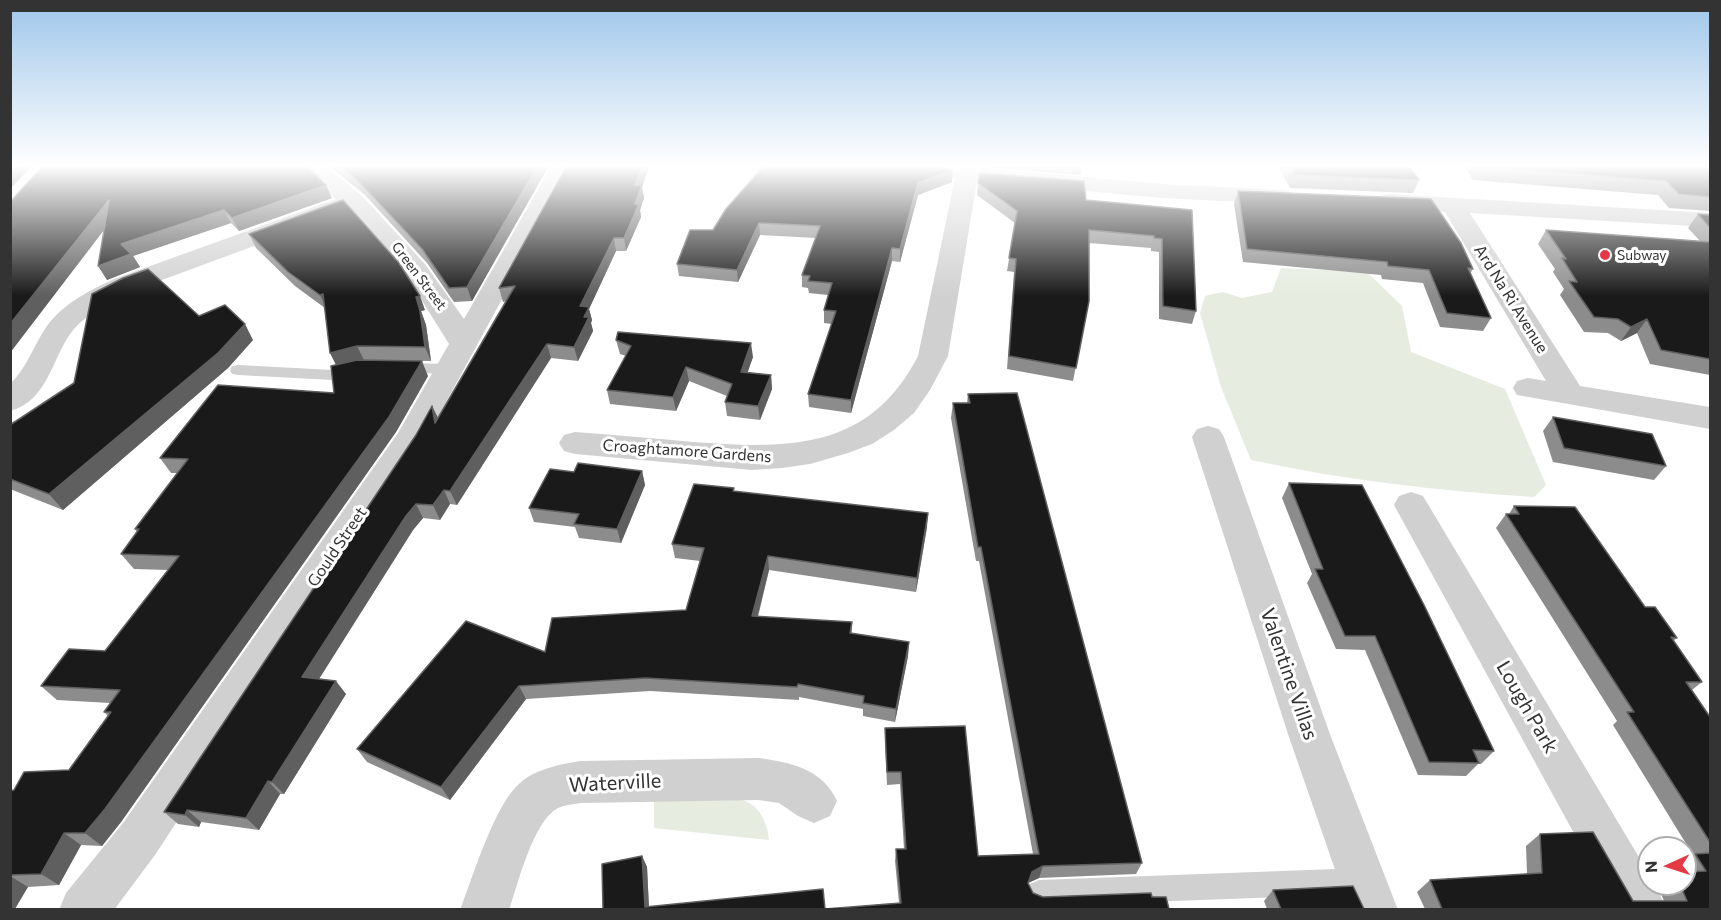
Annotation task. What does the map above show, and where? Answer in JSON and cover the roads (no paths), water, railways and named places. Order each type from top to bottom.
[{"type":"street","points":[[10,401],[29,383],[64,323],[85,305],[123,285],[329,210]]},
{"type":"street","name":"Green Street","points":[[363,210],[403,252],[445,308],[457,356]]},
{"type":"street","name":"Gould Street","points":[[83,909],[139,839],[410,440],[539,210]]},
{"type":"street","name":"Croaghtamore Gardens","points":[[575,443],[753,458],[780,457],[832,447],[871,431],[903,405],[928,372],[936,344],[961,210]]},
{"type":"street","name":"Ard Na Ri Avenue","points":[[1456,210],[1570,394]]},
{"type":"street","points":[[1557,210],[1710,220]]},
{"type":"street","points":[[1528,388],[1710,418]]},
{"type":"street","name":"Valentine Villas","points":[[1208,437],[1242,542],[1368,895]]},
{"type":"street","name":"Lough Park","points":[[1411,505],[1643,909]]},
{"type":"street","name":"Waterville","points":[[484,909],[520,823],[533,800],[553,787],[581,782],[758,779],[787,783],[814,801]]},
{"type":"lane","points":[[238,370],[333,375],[357,368],[380,368],[457,356]]},
{"type":"lane","points":[[1040,893],[1368,895]]},
{"type":"place","name":"Subway","points":[[1605,255]]}]
